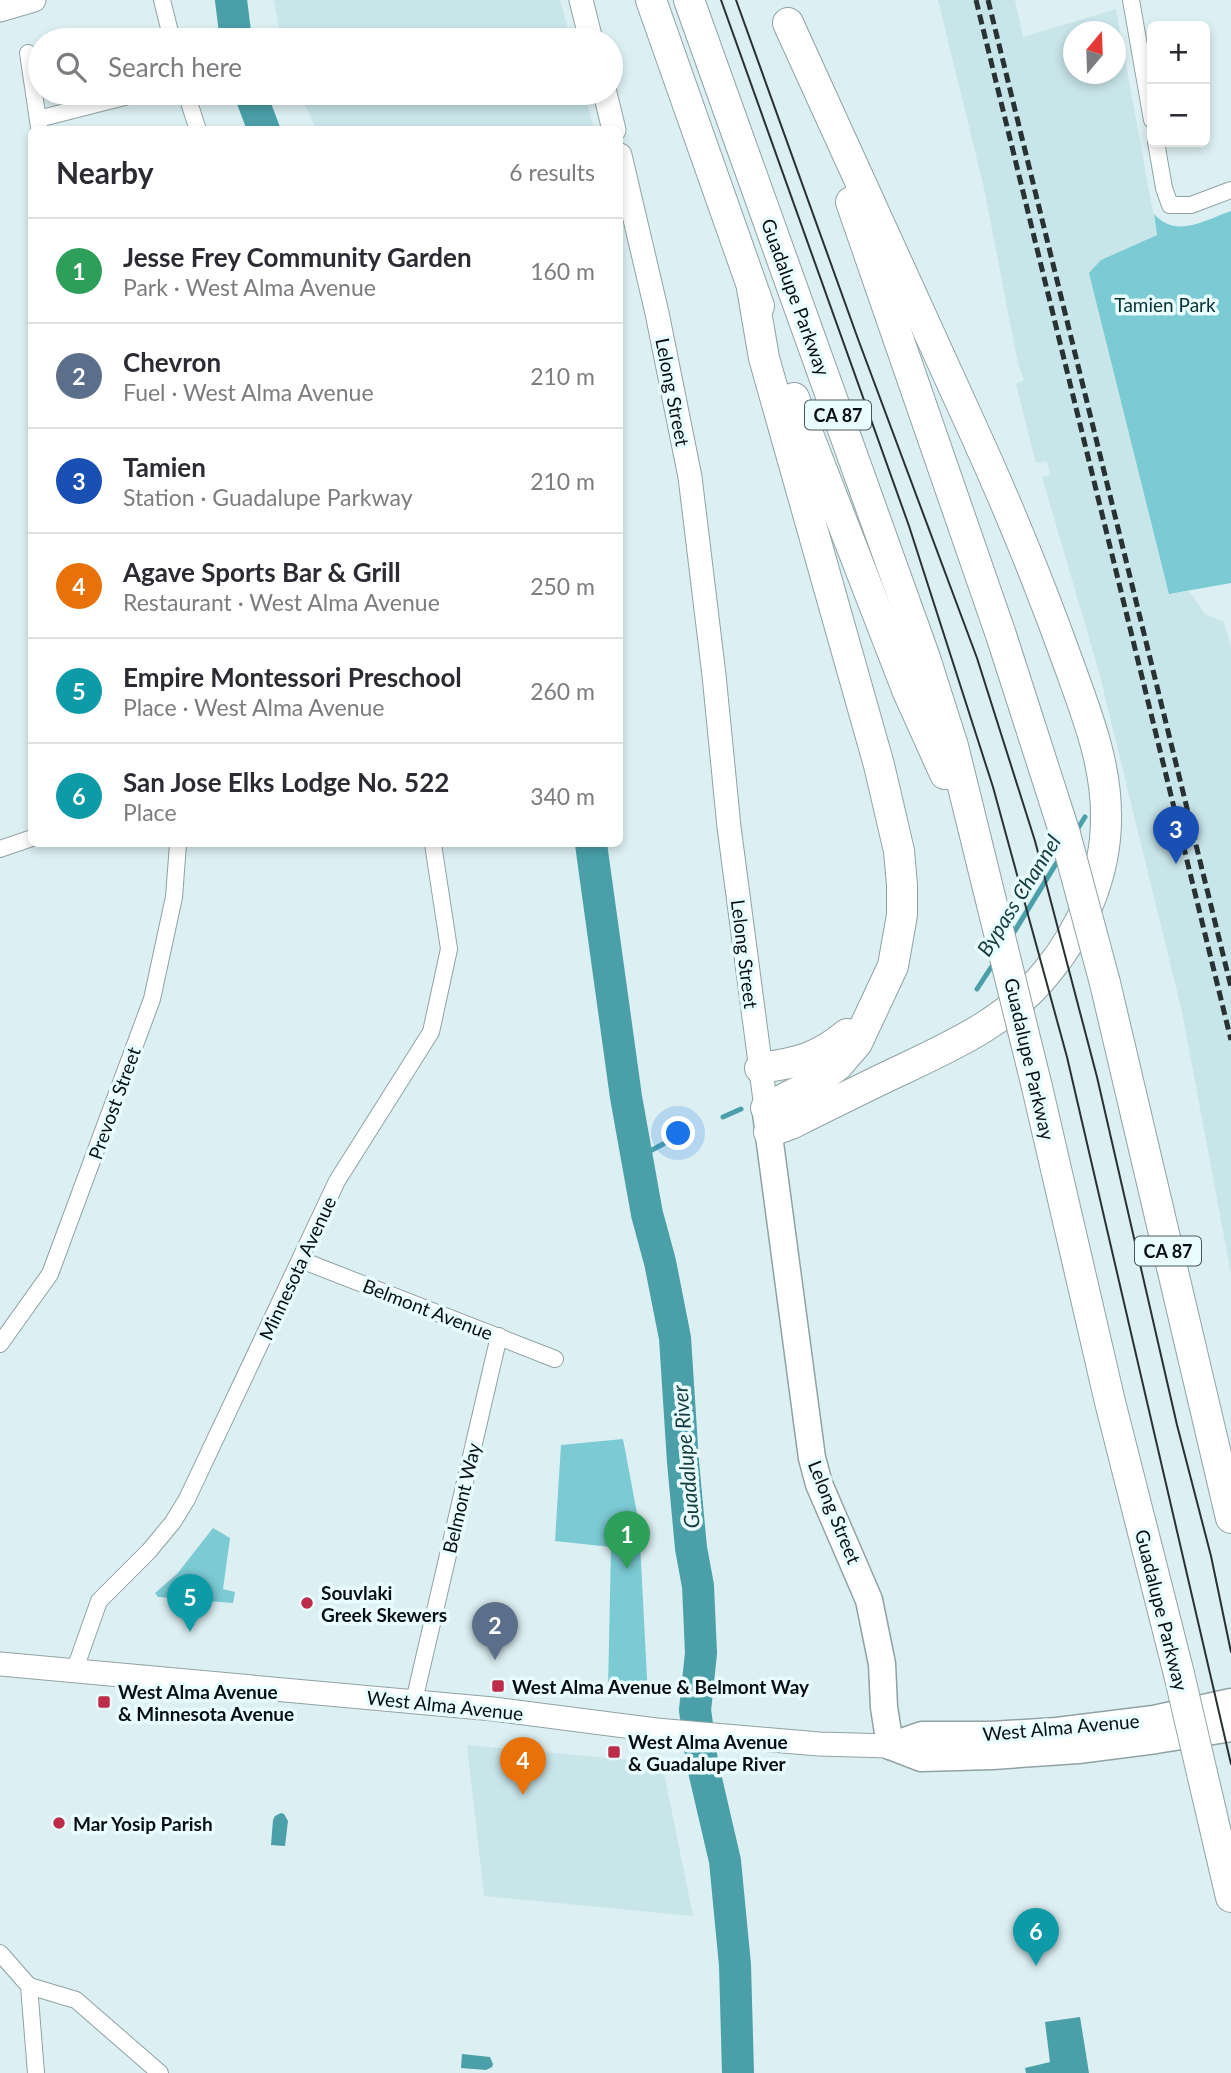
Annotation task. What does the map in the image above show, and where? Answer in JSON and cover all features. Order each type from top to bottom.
[{"type":"highway","points":[[651,0],[752,288],[903,681],[973,834]]},
{"type":"highway","name":"Guadalupe Parkway","points":[[689,0],[925,658],[953,746],[1231,1897]]},
{"type":"highway","points":[[767,1120],[791,1124],[969,1038],[999,1019],[1026,996],[1049,971],[1090,902],[1105,842],[1107,818],[1104,779],[1094,737],[1024,543],[784,11]]},
{"type":"highway","name":"CA 87","points":[[784,11],[1001,635],[1065,834],[1105,983],[1231,1518]]},
{"type":"highway","points":[[752,288],[764,358],[862,700],[898,851],[902,885],[898,941],[887,979],[857,1043],[838,1065],[767,1120]]},
{"type":"highway","points":[[760,1068],[799,1062],[819,1055],[868,1015]]},
{"type":"main road","points":[[0,10],[34,0]]},
{"type":"main road","points":[[581,0],[588,28]]},
{"type":"main road","points":[[609,105],[613,126]]},
{"type":"main road","name":"Lelong Street","points":[[623,168],[657,313],[690,477],[729,827],[812,1458],[819,1484],[869,1600],[882,1664],[884,1707],[890,1746]]},
{"type":"main road","name":"West Alma Avenue","points":[[0,1664],[414,1702],[580,1719],[656,1730],[890,1746],[921,1758],[1078,1750],[1231,1728]]},
{"type":"main road","name":"West Alma Avenue","points":[[890,1746],[922,1735],[1057,1731],[1154,1719],[1231,1702]]},
{"type":"street","points":[[162,0],[169,28]]},
{"type":"street","points":[[1131,0],[1147,91]]},
{"type":"street","points":[[36,105],[39,124],[101,105]]},
{"type":"street","points":[[190,105],[197,126]]},
{"type":"street","points":[[1157,147],[1170,205],[1191,205],[1231,190]]},
{"type":"street","points":[[0,849],[28,839]]},
{"type":"street","name":"Prevost Street","points":[[0,1345],[50,1274],[152,999],[174,897],[178,847]]},
{"type":"street","name":"Minnesota Avenue","points":[[75,1669],[99,1601],[149,1551],[173,1522],[187,1499],[337,1181],[431,1032],[449,949],[433,847]]},
{"type":"street","name":"Belmont Avenue","points":[[300,1260],[555,1359]]},
{"type":"street","name":"Belmont Way","points":[[414,1702],[499,1336]]},
{"type":"street","points":[[0,1954],[29,1986],[76,2000],[160,2073]]},
{"type":"street","points":[[29,1986],[36,2073]]},
{"type":"shaded area","points":[[274,0],[560,0],[568,28],[279,28]]},
{"type":"shaded area","points":[[938,0],[1015,0],[1023,37],[1063,25],[1063,84],[1126,84],[1126,64],[1157,235],[1101,260],[1169,594],[1189,591],[1205,614],[1224,622],[1231,648],[1231,1274],[1182,1012],[1099,672],[1042,477],[1050,475],[1047,461],[1036,463],[1016,384],[1024,380],[1018,364],[984,188]]},
{"type":"shaded area","points":[[1116,9],[1118,21],[1076,21]]},
{"type":"shaded area","points":[[305,105],[587,105],[593,126],[315,126]]},
{"type":"shaded area","points":[[467,1745],[662,1763],[693,1916],[484,1896]]},
{"type":"shaded area","points":[[281,1813],[288,1821],[285,1846],[271,1845],[273,1820]]},
{"type":"shaded area","points":[[1080,2017],[1089,2073],[1026,2073],[1025,2068],[1050,2062],[1045,2022]]},
{"type":"shaded area","points":[[462,2054],[490,2057],[492,2067],[486,2070],[461,2068]]},
{"type":"green space","name":"Tamien Park","points":[[1231,211],[1231,583],[1169,594],[1089,273],[1101,260],[1157,235],[1154,214],[1172,225],[1182,226]]},
{"type":"green space","points":[[623,1439],[639,1524],[648,1697],[608,1690],[611,1547],[555,1541],[561,1445]]},
{"type":"green space","points":[[213,1528],[230,1538],[223,1589],[235,1592],[233,1603],[158,1597],[155,1593],[177,1574]]},
{"type":"waterway","name":"Guadalupe River","points":[[231,0],[234,28]]},
{"type":"waterway","name":"Guadalupe River","points":[[255,105],[262,126]]},
{"type":"waterway","name":"Bypass Channel","points":[[1075,833],[1085,817]]},
{"type":"waterway","name":"Guadalupe River","points":[[591,847],[626,1097],[647,1214],[660,1262],[675,1338],[683,1462],[691,1548],[698,1586],[701,1653],[695,1710],[702,1762],[725,1861],[735,1965],[738,2073]]},
{"type":"waterway","name":"Bypass Channel","points":[[1011,937],[1059,859]]},
{"type":"waterway","name":"Bypass Channel","points":[[977,989],[994,963]]},
{"type":"waterway","name":"Bypass Channel","points":[[723,1117],[741,1109]]},
{"type":"waterway","name":"Bypass Channel","points":[[637,1158],[665,1143]]},
{"type":"tram line","points":[[721,0],[909,526],[993,787],[1067,1057],[1231,1764]]},
{"type":"tram line","points":[[736,0],[977,658],[1035,841],[1097,1077],[1177,1425],[1211,1556],[1231,1652]]},
{"type":"railway","points":[[976,0],[1231,1040]]},
{"type":"railway","points":[[988,0],[1231,987]]},
{"type":"place","name":"Tamien","points":[[1176,864]]},
{"type":"place","name":"Jesse Frey Community Garden","points":[[627,1569]]},
{"type":"place","name":"Souvlaki Greek Skewers","points":[[307,1603]]},
{"type":"place","name":"Empire Montessori Preschool","points":[[190,1632]]},
{"type":"place","name":"Chevron","points":[[495,1660]]},
{"type":"place","name":"West Alma Avenue & Belmont Way","points":[[498,1686]]},
{"type":"place","name":"West Alma Avenue & Minnesota Avenue","points":[[104,1702]]},
{"type":"place","name":"West Alma Avenue & Guadalupe River","points":[[614,1752]]},
{"type":"place","name":"Agave Sports Bar & Grill","points":[[523,1795]]},
{"type":"place","name":"Mar Yosip Parish","points":[[59,1823]]},
{"type":"place","name":"San Jose Elks Lodge No. 522","points":[[1036,1966]]}]
